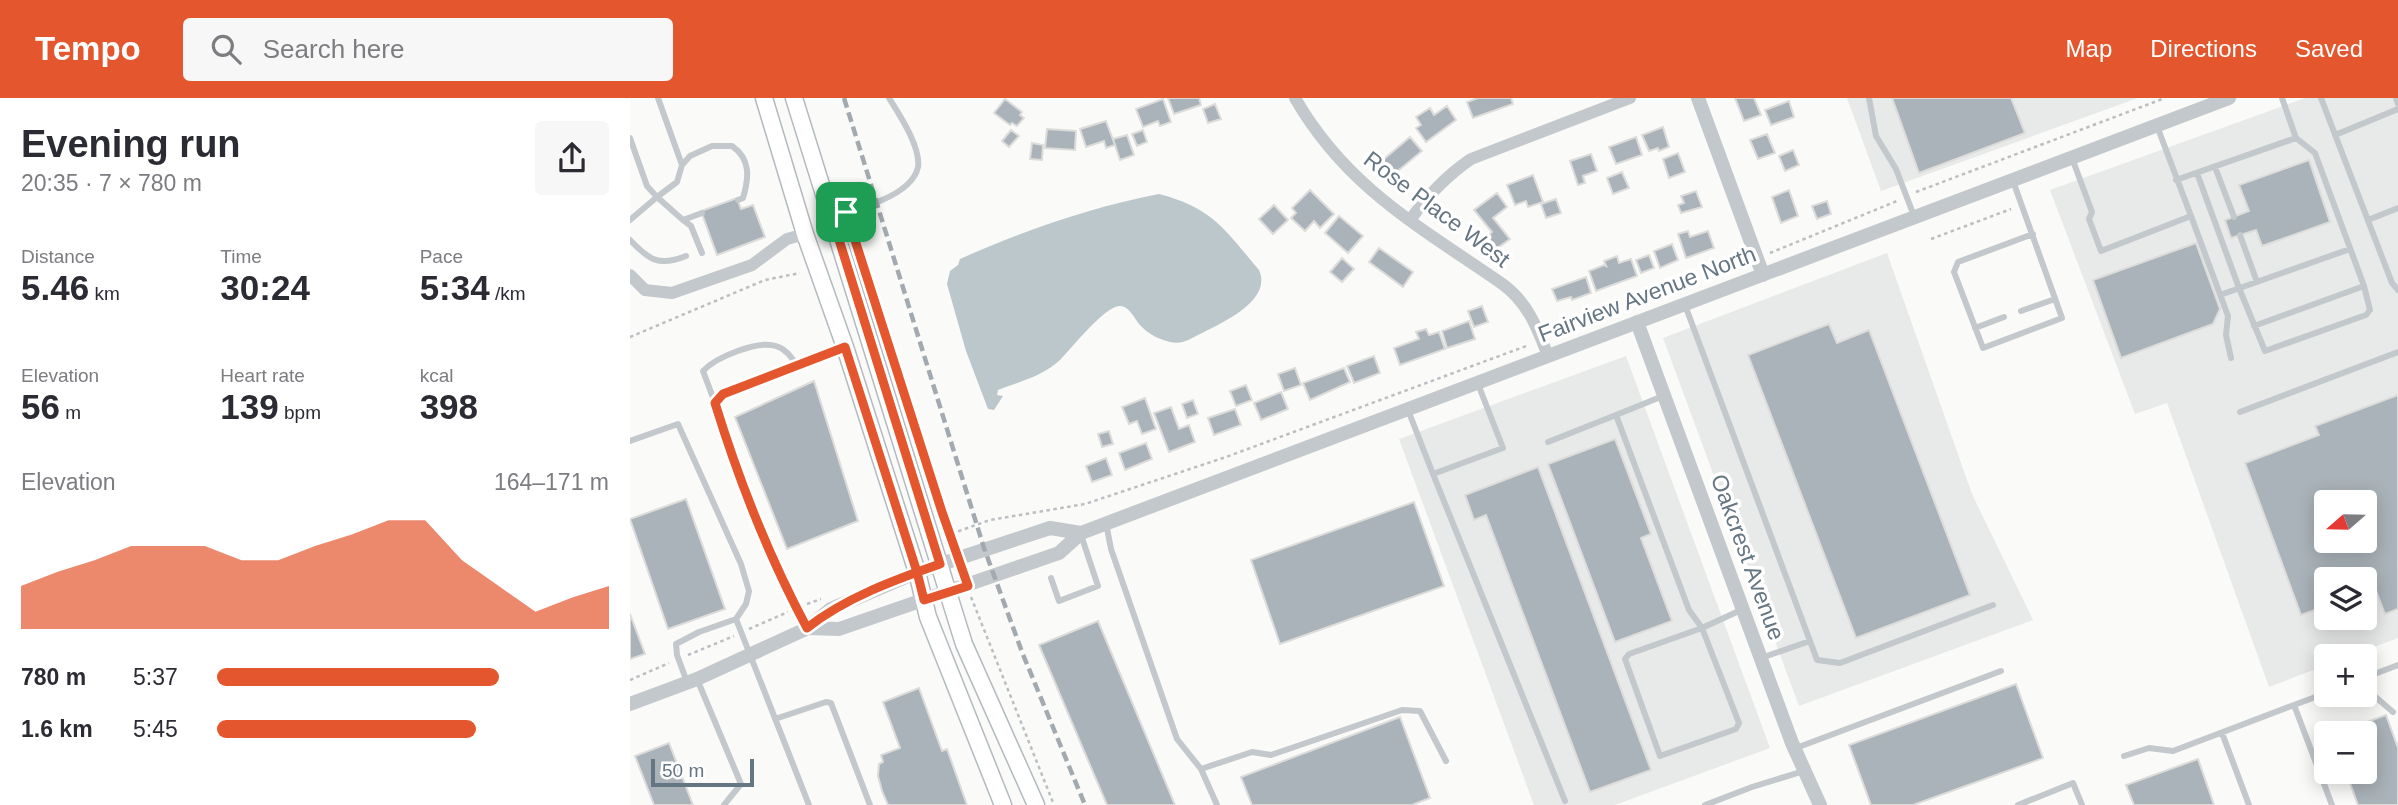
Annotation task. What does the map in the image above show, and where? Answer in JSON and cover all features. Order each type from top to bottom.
[{"type":"main road","points":[[764,98],[805,234],[845,347],[917,572],[928,618],[1003,805]]},
{"type":"main road","points":[[794,98],[964,645],[1035,805]]},
{"type":"street","name":"Rose Place West","points":[[1295,98],[1326,145],[1368,189],[1520,299],[1531,314],[1548,355]]},
{"type":"street","points":[[1410,220],[1435,187],[1471,159],[1630,98]]},
{"type":"street","points":[[1698,98],[1763,275]]},
{"type":"street","name":"Fairview Avenue North","points":[[807,628],[839,629],[1059,553],[1081,533],[1106,523],[2229,98]]},
{"type":"street","points":[[630,275],[645,290],[671,293],[752,265],[788,239],[805,234]]},
{"type":"street","name":"Oakcrest Avenue","points":[[1637,322],[1794,748],[1820,805]]},
{"type":"street","name":"Fairview Avenue North","points":[[630,704],[692,681],[807,628],[831,609],[958,556],[1050,528],[1081,533]]},
{"type":"lane","points":[[658,98],[682,165]]},
{"type":"lane","points":[[831,214],[877,203],[910,183],[918,166],[911,134],[889,98]]},
{"type":"lane","points":[[1868,98],[1876,136],[1896,169],[1915,217]]},
{"type":"lane","points":[[2197,173],[2263,349],[2269,352],[2366,315],[2370,310],[2364,286],[2315,153],[2296,138],[2282,98]]},
{"type":"lane","points":[[2321,98],[2392,283],[2398,290]]},
{"type":"lane","points":[[2335,135],[2398,107],[2396,98]]},
{"type":"lane","points":[[2156,126],[2228,316],[2226,335],[2231,358]]},
{"type":"lane","points":[[630,138],[647,186],[691,226],[702,253]]},
{"type":"lane","points":[[2176,180],[2296,138]]},
{"type":"lane","points":[[630,220],[677,182],[682,165],[691,156],[712,146],[732,146],[744,158],[749,175],[743,198],[738,200]]},
{"type":"lane","points":[[2072,158],[2092,212],[2089,219],[2101,251],[2191,216]]},
{"type":"lane","points":[[2215,167],[2234,217]]},
{"type":"lane","points":[[2013,181],[2033,234],[2062,318],[1983,348],[1954,272],[1955,266],[1958,262],[2033,234]]},
{"type":"lane","points":[[2368,220],[2398,208]]},
{"type":"lane","points":[[683,220],[702,213]]},
{"type":"lane","points":[[2240,235],[2258,282]]},
{"type":"lane","points":[[630,240],[653,260],[666,263],[686,256]]},
{"type":"lane","points":[[2220,295],[2350,248]]},
{"type":"lane","points":[[2254,326],[2364,286]]},
{"type":"lane","points":[[2021,311],[2055,299]]},
{"type":"lane","points":[[1684,304],[1817,660],[1840,663],[1993,605]]},
{"type":"lane","points":[[1975,328],[2004,317]]},
{"type":"lane","points":[[797,365],[784,349],[774,344],[761,344],[711,362],[704,371],[726,440],[764,539],[807,628]]},
{"type":"lane","points":[[715,403],[723,394],[845,347]]},
{"type":"lane","points":[[2240,412],[2398,352]]},
{"type":"lane","points":[[1433,474],[1503,447],[1477,383]]},
{"type":"lane","points":[[1548,442],[1664,396]]},
{"type":"lane","points":[[1408,410],[1565,801]]},
{"type":"lane","points":[[1616,415],[1689,610],[1702,628],[1738,723],[1736,729],[1660,756],[1625,659],[1629,654],[1702,628],[1743,609]]},
{"type":"lane","points":[[630,441],[678,424],[741,564],[749,591],[746,604],[736,620],[682,639],[676,644],[678,659],[692,681],[741,784],[724,805]]},
{"type":"lane","points":[[1106,523],[1111,549],[1177,740],[1201,769],[1217,805]]},
{"type":"lane","points":[[1051,578],[1059,601],[1098,586],[1081,533]]},
{"type":"lane","points":[[736,620],[809,805]]},
{"type":"lane","points":[[1761,658],[1810,641]]},
{"type":"lane","points":[[2377,673],[2398,665]]},
{"type":"lane","points":[[1794,748],[2001,671]]},
{"type":"lane","points":[[2124,756],[2149,748],[2173,751],[2314,698]]},
{"type":"lane","points":[[2377,698],[2393,712]]},
{"type":"lane","points":[[775,719],[826,702],[831,704],[870,805]]},
{"type":"lane","points":[[2294,705],[2332,805]]},
{"type":"lane","points":[[1201,769],[1252,752],[1271,755],[1402,710],[1420,711],[1446,761]]},
{"type":"lane","points":[[2222,733],[2249,805]]},
{"type":"lane","points":[[1705,805],[1804,771]]},
{"type":"lane","points":[[2018,805],[2073,783],[2082,805]]},
{"type":"path","points":[[1931,239],[2022,205]]},
{"type":"path","points":[[630,337],[755,284],[800,273]]},
{"type":"path","points":[[875,305],[958,556]]},
{"type":"path","points":[[968,586],[1055,805]]},
{"type":"path","points":[[630,680],[822,598]]},
{"type":"shaded area","points":[[1847,98],[2138,98],[1881,191]]},
{"type":"shaded area","points":[[2305,98],[2398,98],[2398,638],[2377,646],[2314,644],[2314,670],[2269,687],[2167,403],[2135,414],[2050,190]]},
{"type":"shaded area","points":[[1159,194],[1193,206],[1216,222],[1237,243],[1259,270],[1259,292],[1252,301],[1220,324],[1178,343],[1163,340],[1148,332],[1123,306],[1113,308],[1053,366],[998,390],[997,395],[1003,396],[994,410],[988,409],[966,351],[947,284],[950,271],[958,265],[960,259],[1008,239],[1083,213]]},
{"type":"shaded area","points":[[1887,253],[1972,494],[2033,620],[1799,706],[1663,338]]},
{"type":"shaded area","points":[[1626,356],[1770,748],[1615,805],[1534,805],[1399,439]]},
{"type":"building","points":[[1168,98],[1199,98],[1201,105],[1174,114]]},
{"type":"building","points":[[1478,98],[1511,98],[1513,104],[1473,118],[1467,102]]},
{"type":"building","points":[[1735,98],[1754,98],[1761,115],[1744,121]]},
{"type":"building","points":[[1892,98],[2011,98],[2025,133],[1919,173]]},
{"type":"building","points":[[1005,99],[1022,112],[1020,115],[1024,118],[1017,126],[1012,123],[1010,125],[994,113]]},
{"type":"building","points":[[1163,99],[1171,122],[1160,126],[1158,121],[1143,127],[1136,109]]},
{"type":"building","points":[[1789,101],[1794,117],[1771,125],[1765,110]]},
{"type":"building","points":[[1215,104],[1221,119],[1208,123],[1203,109]]},
{"type":"building","points":[[1447,106],[1456,120],[1426,142],[1416,128],[1421,125],[1416,117],[1430,108],[1434,115]]},
{"type":"building","points":[[1106,121],[1115,145],[1106,148],[1104,141],[1086,147],[1080,129]]},
{"type":"building","points":[[1663,127],[1669,147],[1649,151],[1642,135]]},
{"type":"building","points":[[1047,129],[1076,131],[1075,150],[1045,148]]},
{"type":"building","points":[[1011,130],[1019,136],[1009,147],[1002,141]]},
{"type":"building","points":[[1143,130],[1147,142],[1137,146],[1132,134]]},
{"type":"building","points":[[1767,134],[1775,153],[1758,159],[1750,140]]},
{"type":"building","points":[[1127,135],[1134,155],[1120,160],[1113,139]]},
{"type":"building","points":[[1410,137],[1422,151],[1388,179],[1377,165]]},
{"type":"building","points":[[1636,137],[1642,155],[1616,164],[1609,147]]},
{"type":"building","points":[[1032,143],[1043,145],[1042,160],[1030,159]]},
{"type":"building","points":[[1793,150],[1799,165],[1785,171],[1779,156]]},
{"type":"building","points":[[1678,153],[1685,172],[1669,178],[1663,159]]},
{"type":"building","points":[[1591,154],[1597,171],[1583,176],[1585,183],[1578,185],[1570,161]]},
{"type":"building","points":[[2309,160],[2330,222],[2262,246],[2256,230],[2231,238],[2225,220],[2249,211],[2239,185]]},
{"type":"building","points":[[1622,172],[1629,188],[1613,194],[1607,178]]},
{"type":"building","points":[[1533,175],[1543,202],[1528,207],[1526,201],[1515,205],[1507,185]]},
{"type":"building","points":[[1310,190],[1334,214],[1320,228],[1314,221],[1305,231],[1291,218],[1296,213],[1292,208]]},
{"type":"building","points":[[1789,190],[1798,216],[1781,223],[1772,197]]},
{"type":"building","points":[[1696,191],[1702,207],[1681,213],[1678,205],[1684,203],[1681,196]]},
{"type":"building","points":[[1497,193],[1507,207],[1493,218],[1510,239],[1496,249],[1487,237],[1492,232],[1474,210]]},
{"type":"building","points":[[737,198],[741,209],[753,205],[765,237],[717,255],[701,211]]},
{"type":"building","points":[[1556,199],[1561,213],[1546,218],[1541,204]]},
{"type":"building","points":[[1827,201],[1831,214],[1817,219],[1812,206]]},
{"type":"building","points":[[1274,205],[1288,220],[1273,234],[1259,219]]},
{"type":"building","points":[[1339,216],[1363,236],[1348,253],[1325,233]]},
{"type":"building","points":[[1688,231],[1690,237],[1708,231],[1714,248],[1686,258],[1678,234]]},
{"type":"building","points":[[2196,243],[2220,309],[2213,324],[2121,358],[2093,280]]},
{"type":"building","points":[[1672,244],[1678,260],[1660,268],[1654,251]]},
{"type":"building","points":[[1379,248],[1413,272],[1403,287],[1369,262]]},
{"type":"building","points":[[1649,255],[1654,268],[1641,273],[1636,260]]},
{"type":"building","points":[[1617,256],[1619,263],[1631,259],[1637,276],[1596,291],[1589,271],[1606,266],[1604,261]]},
{"type":"building","points":[[1342,258],[1354,269],[1342,282],[1330,272]]},
{"type":"building","points":[[1586,277],[1591,293],[1572,300],[1571,297],[1557,301],[1552,289]]},
{"type":"building","points":[[1482,306],[1488,322],[1474,327],[1468,311]]},
{"type":"building","points":[[1469,321],[1475,339],[1447,348],[1442,331]]},
{"type":"building","points":[[1829,324],[1837,343],[1869,330],[1970,595],[1856,638],[1748,355]]},
{"type":"building","points":[[1426,329],[1429,335],[1439,332],[1445,349],[1400,365],[1394,348],[1419,339],[1416,332]]},
{"type":"building","points":[[1374,356],[1380,373],[1354,383],[1347,366]]},
{"type":"building","points":[[1295,368],[1301,385],[1284,391],[1278,374]]},
{"type":"building","points":[[1344,368],[1350,382],[1310,400],[1303,383]]},
{"type":"building","points":[[814,381],[858,521],[787,549],[735,417]]},
{"type":"building","points":[[1246,385],[1252,400],[1236,406],[1230,391]]},
{"type":"building","points":[[1281,392],[1288,409],[1261,420],[1254,403]]},
{"type":"building","points":[[2398,395],[2398,609],[2385,614],[2377,593],[2377,567],[2314,567],[2314,610],[2301,615],[2245,463],[2319,435],[2315,426]]},
{"type":"building","points":[[1145,398],[1156,429],[1142,434],[1137,421],[1129,424],[1122,407]]},
{"type":"building","points":[[1193,400],[1198,414],[1187,418],[1182,404]]},
{"type":"building","points":[[1171,407],[1179,429],[1189,425],[1195,442],[1169,452],[1154,413]]},
{"type":"building","points":[[1235,409],[1241,425],[1214,435],[1208,418]]},
{"type":"building","points":[[1109,431],[1113,444],[1102,447],[1098,434]]},
{"type":"building","points":[[1615,439],[1651,534],[1641,538],[1672,621],[1615,642],[1548,464]]},
{"type":"building","points":[[1146,443],[1152,459],[1125,470],[1119,453]]},
{"type":"building","points":[[1106,458],[1112,475],[1092,482],[1086,466]]},
{"type":"building","points":[[1538,467],[1651,770],[1590,792],[1486,515],[1474,520],[1465,495]]},
{"type":"building","points":[[686,499],[725,609],[668,629],[630,519]]},
{"type":"building","points":[[1414,502],[1444,586],[1280,644],[1251,560]]},
{"type":"building","points":[[630,614],[645,654],[630,659]]},
{"type":"building","points":[[1098,621],[1175,805],[1107,805],[1039,645]]},
{"type":"building","points":[[2016,684],[2043,758],[1913,805],[1871,805],[1849,745]]},
{"type":"building","points":[[919,688],[942,751],[947,749],[967,805],[888,805],[882,791],[878,776],[879,764],[883,762],[881,755],[900,748],[883,702]]},
{"type":"building","points":[[2386,715],[2398,748],[2398,805],[2358,805],[2350,784],[2377,784],[2377,721],[2370,721]]},
{"type":"building","points":[[1400,717],[1430,798],[1412,805],[1252,805],[1241,777]]},
{"type":"building","points":[[669,743],[693,805],[654,805],[635,756]]},
{"type":"building","points":[[2198,759],[2214,805],[2134,805],[2126,785]]},
{"type":"railway","points":[[844,98],[984,548],[1022,652],[1085,805]]},
{"type":"route","points":[[846,212],[831,214],[940,564],[917,572],[831,609],[807,628],[764,539],[726,440],[715,403],[723,394],[845,347],[917,572],[924,600],[968,586],[846,212]]}]
